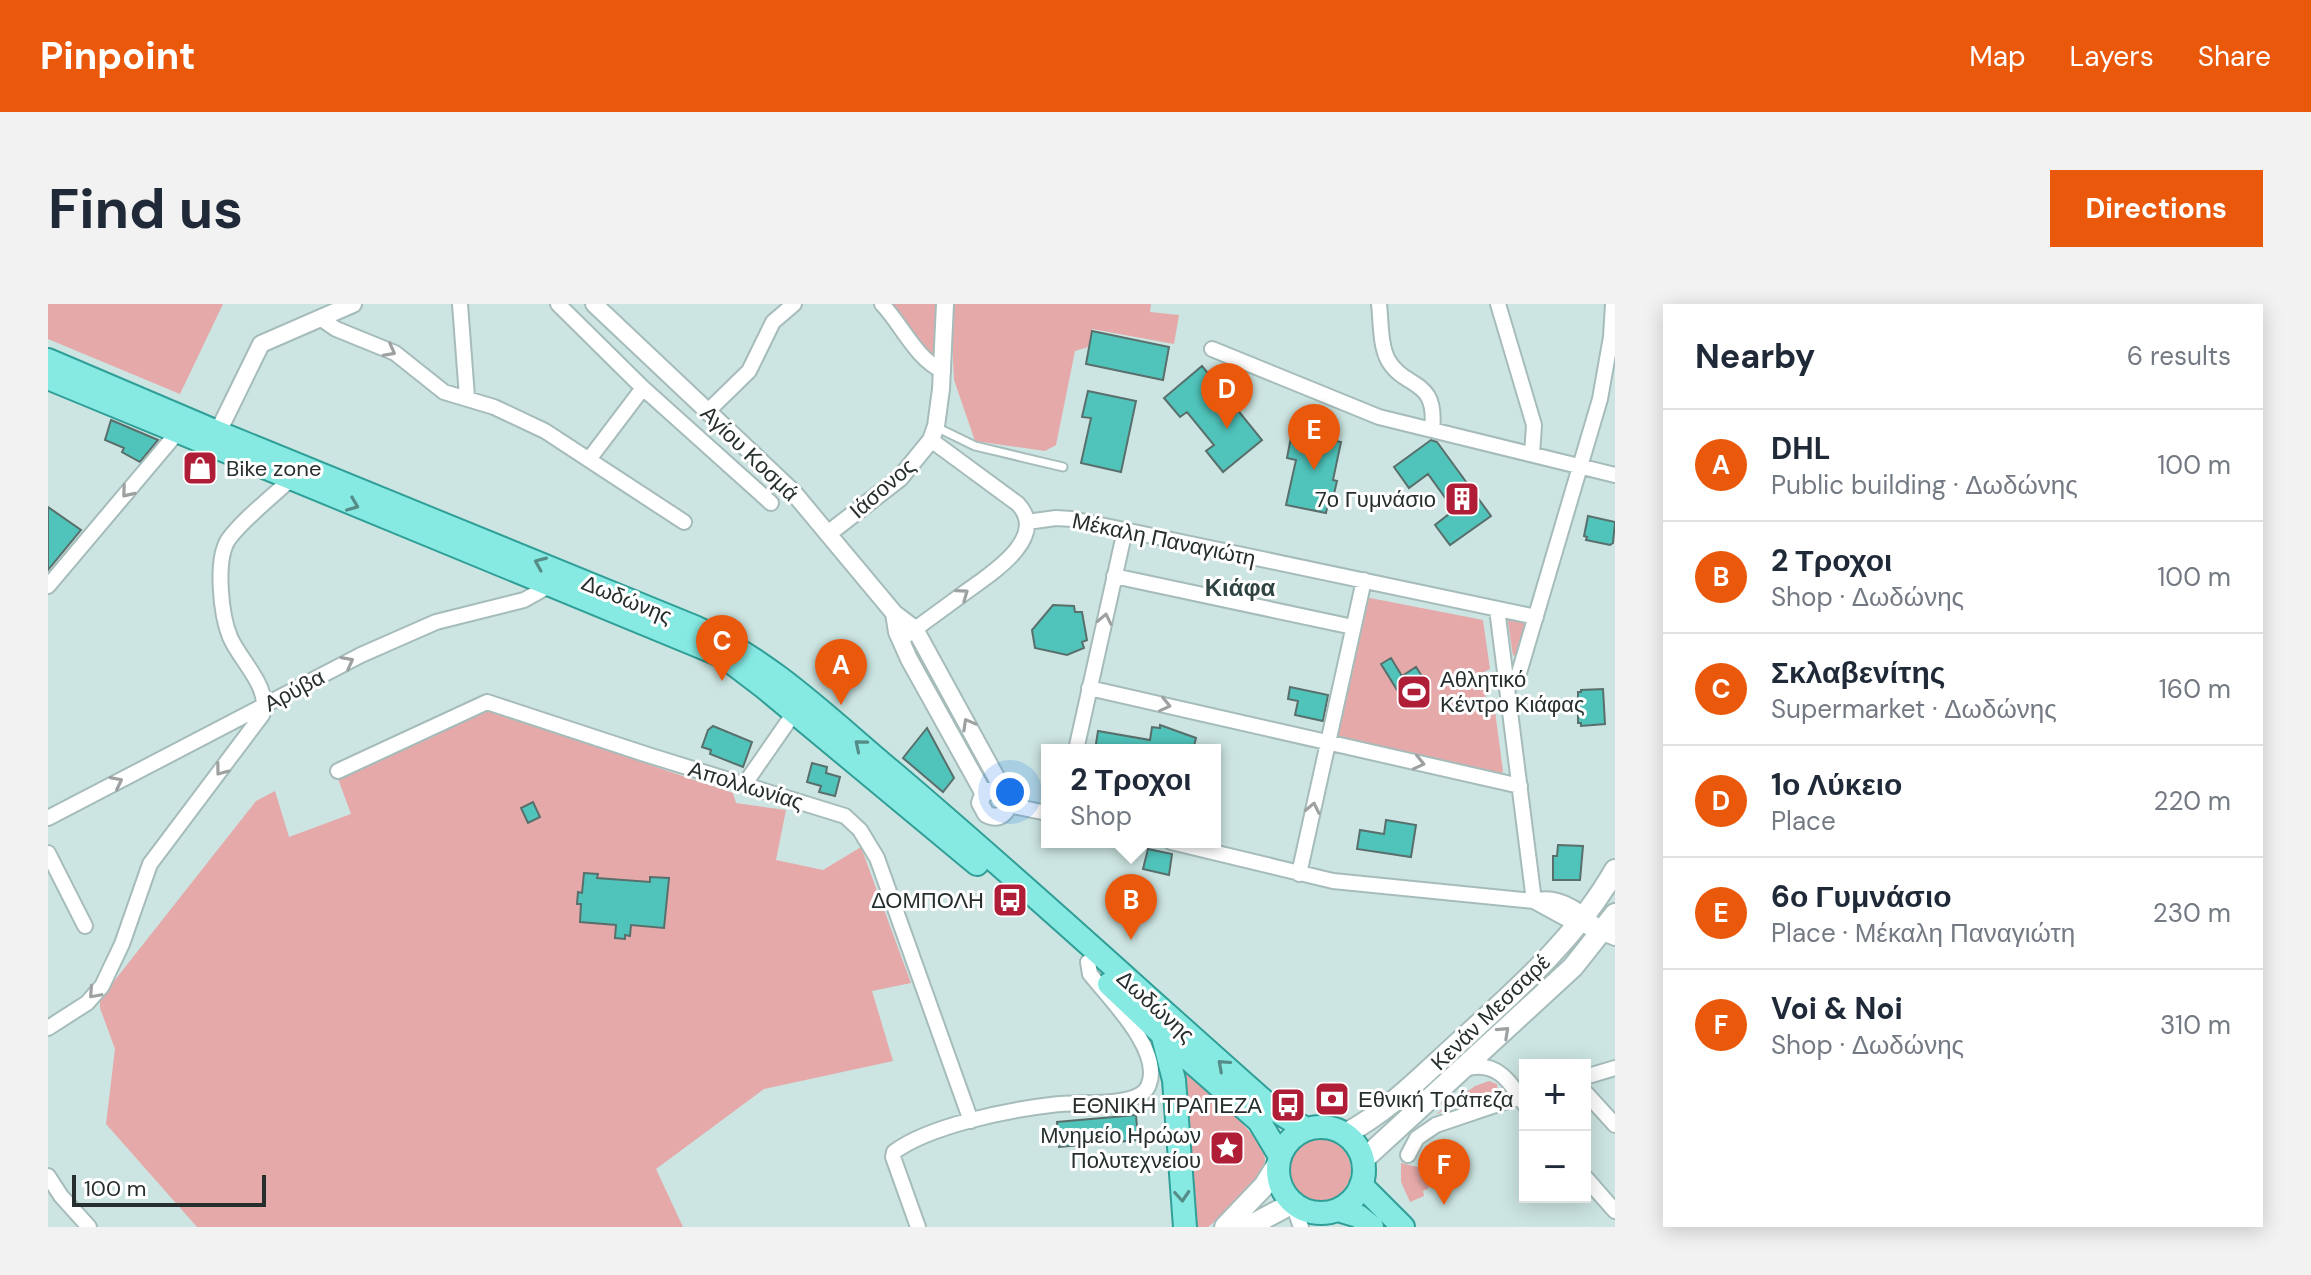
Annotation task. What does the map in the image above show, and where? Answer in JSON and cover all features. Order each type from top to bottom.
[{"type":"main road","name":"Δωδώνης","points":[[48,360],[291,479],[723,656],[960,840],[1163,1036],[1259,1121],[1279,1159],[1280,1182],[1297,1212]]},
{"type":"main road","name":"Δωδώνης","points":[[48,378],[177,433],[214,439],[697,628],[740,648],[780,678],[960,840],[1273,1109],[1306,1129],[1325,1127],[1345,1134]]},
{"type":"main road","name":"Κενάν Μεσσαρέ","points":[[1345,1134],[1369,1120],[1408,1089],[1513,992],[1582,920],[1615,870]]},
{"type":"main road","name":"Κενάν Μεσσαρέ","points":[[1363,1160],[1464,1069],[1611,928]]},
{"type":"main road","points":[[1163,1036],[1174,1080],[1185,1227]]},
{"type":"main road","points":[[1225,1227],[1264,1186],[1289,1141],[1306,1129]]},
{"type":"main road","points":[[1338,1210],[1354,1198],[1361,1185],[1363,1160],[1354,1142],[1345,1134]]},
{"type":"main road","points":[[1361,1185],[1403,1227]]},
{"type":"main road","points":[[1248,1227],[1297,1212],[1338,1210],[1358,1216],[1372,1227]]},
{"type":"street","points":[[214,439],[259,346],[353,304]]},
{"type":"street","points":[[460,304],[467,397]]},
{"type":"street","points":[[558,304],[643,388],[771,503]]},
{"type":"street","name":"Αγίου Κοσμά","points":[[594,304],[793,492],[894,613],[915,629],[1006,799]]},
{"type":"street","points":[[707,412],[749,371],[773,322],[794,304]]},
{"type":"street","points":[[882,304],[927,361],[943,371]]},
{"type":"street","points":[[900,640],[1005,562],[1021,542],[1027,522],[1026,513],[1018,504],[933,433],[943,371],[945,304]]},
{"type":"street","points":[[1379,304],[1386,354],[1392,365],[1418,385],[1428,398],[1432,430]]},
{"type":"street","points":[[1498,304],[1534,425],[1532,454]]},
{"type":"street","points":[[1507,688],[1519,673],[1581,467],[1606,371],[1613,304]]},
{"type":"street","points":[[320,318],[336,329],[395,353],[444,392],[467,397],[545,431],[684,522]]},
{"type":"street","points":[[1212,349],[1379,417],[1615,475]]},
{"type":"street","points":[[590,458],[643,388]]},
{"type":"street","points":[[48,586],[177,433]]},
{"type":"street","name":"Ιάσονος","points":[[829,533],[900,478],[933,433]]},
{"type":"street","points":[[48,1028],[87,1003],[102,986],[122,944],[150,864],[262,715],[264,706],[260,688],[228,632],[220,561],[232,536],[291,479]]},
{"type":"street","name":"Μέκαλη Παναγιώτη","points":[[1027,522],[1063,518],[1536,617]]},
{"type":"street","points":[[1077,744],[1125,530]]},
{"type":"street","points":[[1114,576],[1353,627]]},
{"type":"street","points":[[1299,874],[1364,580]]},
{"type":"street","name":"Αρύβα","points":[[48,818],[361,655],[436,622],[530,598],[549,586]]},
{"type":"street","points":[[1497,609],[1534,901]]},
{"type":"street","name":"Αγίου Κοσμά","points":[[894,613],[900,640],[984,794]]},
{"type":"street","points":[[1089,688],[1520,786]]},
{"type":"street","name":"Απολλωνίας","points":[[338,771],[487,702],[845,816],[855,824],[877,858],[971,1121]]},
{"type":"street","points":[[744,785],[794,713]]},
{"type":"street","points":[[986,814],[980,803],[984,794],[995,789],[1006,799],[1041,811]]},
{"type":"street","points":[[986,814],[1000,816],[1006,799]]},
{"type":"street","points":[[960,840],[986,814]]},
{"type":"street","points":[[1195,848],[1299,874],[1352,883],[1534,901],[1553,900],[1582,920],[1611,928]]},
{"type":"street","points":[[48,853],[85,926]]},
{"type":"street","points":[[918,1227],[894,1152],[916,1140],[971,1121],[1051,1105],[1124,1100],[1145,1091],[1151,1077],[1144,1047],[1135,1030],[1090,974],[1088,962]]},
{"type":"street","points":[[1464,1069],[1484,1067],[1504,1074],[1519,1094]]},
{"type":"street","points":[[1591,1075],[1615,1068]]},
{"type":"street","points":[[1591,1099],[1615,1125]]},
{"type":"street","points":[[1408,1155],[1417,1138],[1436,1125],[1519,1100]]},
{"type":"street","points":[[48,1176],[89,1227]]},
{"type":"street","points":[[1591,1184],[1615,1211]]},
{"type":"lane","points":[[933,433],[1063,467]]},
{"type":"shaded area","points":[[48,304],[223,304],[180,394],[48,339]]},
{"type":"shaded area","points":[[890,304],[940,304],[938,353],[927,356],[911,329]]},
{"type":"shaded area","points":[[950,304],[1151,304],[1150,312],[1179,315],[1174,344],[1092,329],[1088,347],[1075,351],[1056,445],[1045,451],[975,441],[954,380]]},
{"type":"shaded area","name":"Αθλητικό Κέντρο Κιάφας","points":[[1365,597],[1483,620],[1490,669],[1482,673],[1488,712],[1495,711],[1503,771],[1501,777],[1333,738]]},
{"type":"shaded area","points":[[1510,619],[1526,625],[1513,656],[1508,622]]},
{"type":"shaded area","points":[[924,652],[993,779],[986,783],[917,656]]},
{"type":"shaded area","points":[[484,712],[494,712],[733,793],[736,803],[786,810],[776,860],[823,870],[861,847],[911,983],[872,991],[893,1061],[764,1089],[656,1169],[683,1227],[197,1227],[106,1124],[115,1049],[100,1008],[100,999],[256,801],[275,791],[289,837],[351,814],[337,776]]},
{"type":"shaded area","points":[[1178,1066],[1244,1125],[1263,1151],[1265,1161],[1250,1188],[1208,1227],[1189,1227]]},
{"type":"shaded area","points":[[1489,1081],[1497,1084],[1498,1092],[1436,1114],[1475,1086]]},
{"type":"shaded area","points":[[1314,1139],[1326,1139],[1342,1148],[1349,1158],[1349,1182],[1342,1192],[1326,1201],[1314,1201],[1294,1187],[1289,1176],[1289,1164],[1303,1144]]},
{"type":"shaded area","points":[[1401,1163],[1422,1168],[1429,1188],[1423,1191],[1424,1196],[1410,1202],[1401,1182]]},
{"type":"building","points":[[1092,331],[1169,347],[1163,380],[1086,364]]},
{"type":"building","points":[[1202,366],[1262,440],[1223,472],[1206,451],[1214,445],[1187,412],[1180,417],[1164,398]]},
{"type":"building","points":[[1088,391],[1136,401],[1121,472],[1081,463],[1091,418],[1082,417]]},
{"type":"building","points":[[111,420],[158,440],[140,462],[122,452],[124,448],[105,440]]},
{"type":"building","points":[[1292,432],[1308,436],[1309,432],[1341,442],[1333,480],[1337,481],[1326,513],[1286,505],[1296,460],[1287,458]]},
{"type":"building","name":"7ο Γυμνάσιο","points":[[1431,440],[1437,442],[1491,516],[1450,545],[1435,525],[1454,510],[1428,474],[1409,488],[1394,467]]},
{"type":"building","points":[[48,507],[81,530],[48,570]]},
{"type":"building","points":[[1588,516],[1615,522],[1613,543],[1586,540]]},
{"type":"building","points":[[1053,605],[1074,606],[1075,612],[1082,612],[1087,640],[1082,642],[1084,648],[1067,655],[1035,648],[1032,630]]},
{"type":"building","points":[[1391,658],[1402,676],[1416,667],[1423,678],[1399,693],[1381,664]]},
{"type":"building","points":[[1290,687],[1328,695],[1323,721],[1295,715],[1298,701],[1288,699]]},
{"type":"building","points":[[1603,689],[1605,724],[1581,726],[1578,723],[1578,692]]},
{"type":"building","points":[[1160,725],[1196,738],[1194,744],[1096,744],[1098,731],[1150,740],[1152,727],[1160,728]]},
{"type":"building","points":[[713,726],[752,742],[743,767],[710,754],[711,750],[702,747],[708,730]]},
{"type":"building","points":[[927,728],[954,778],[943,792],[903,758]]},
{"type":"building","points":[[812,763],[827,767],[826,773],[840,777],[835,796],[819,792],[821,786],[807,782]]},
{"type":"building","points":[[533,802],[540,817],[528,823],[521,808]]},
{"type":"building","points":[[1386,820],[1416,825],[1411,857],[1357,849],[1360,830],[1384,834]]},
{"type":"building","points":[[1558,845],[1583,846],[1580,880],[1553,880],[1553,856],[1557,856]]},
{"type":"building","points":[[1148,849],[1172,854],[1169,875],[1143,869]]},
{"type":"building","points":[[584,873],[598,874],[597,878],[650,882],[650,877],[669,878],[664,928],[631,925],[630,936],[625,935],[625,939],[615,938],[616,925],[580,922],[581,904],[577,904],[578,892],[582,893]]},
{"type":"building","points":[[1136,1115],[1138,1140],[1059,1147],[1057,1122]]},
{"type":"place","name":"1ο Λύκειο","points":[[1227,429]]},
{"type":"place","name":"Bike zone","points":[[200,468]]},
{"type":"place","name":"6ο Γυμνάσιο","points":[[1314,470]]},
{"type":"place","name":"7ο Γυμνάσιο","points":[[1462,499]]},
{"type":"place","name":"Σκλαβενίτης","points":[[722,681]]},
{"type":"place","name":"Αθλητικό Κέντρο Κιάφας","points":[[1414,692]]},
{"type":"place","name":"DHL","points":[[841,705]]},
{"type":"place","name":"ΔΟΜΠΟΛΗ","points":[[1010,900]]},
{"type":"place","name":"2 Τροχοι","points":[[1131,940]]},
{"type":"place","name":"Εθνική Τράπεζα","points":[[1332,1099]]},
{"type":"place","name":"ΕΘΝΙΚΗ ΤΡΑΠΕΖΑ","points":[[1288,1105]]},
{"type":"place","name":"Μνημείο Ηρώων Πολυτεχνείου","points":[[1227,1148]]},
{"type":"place","name":"Voi & Noi","points":[[1444,1205]]},
{"type":"district","name":"Κιάφα","points":[[1240,588]]}]
